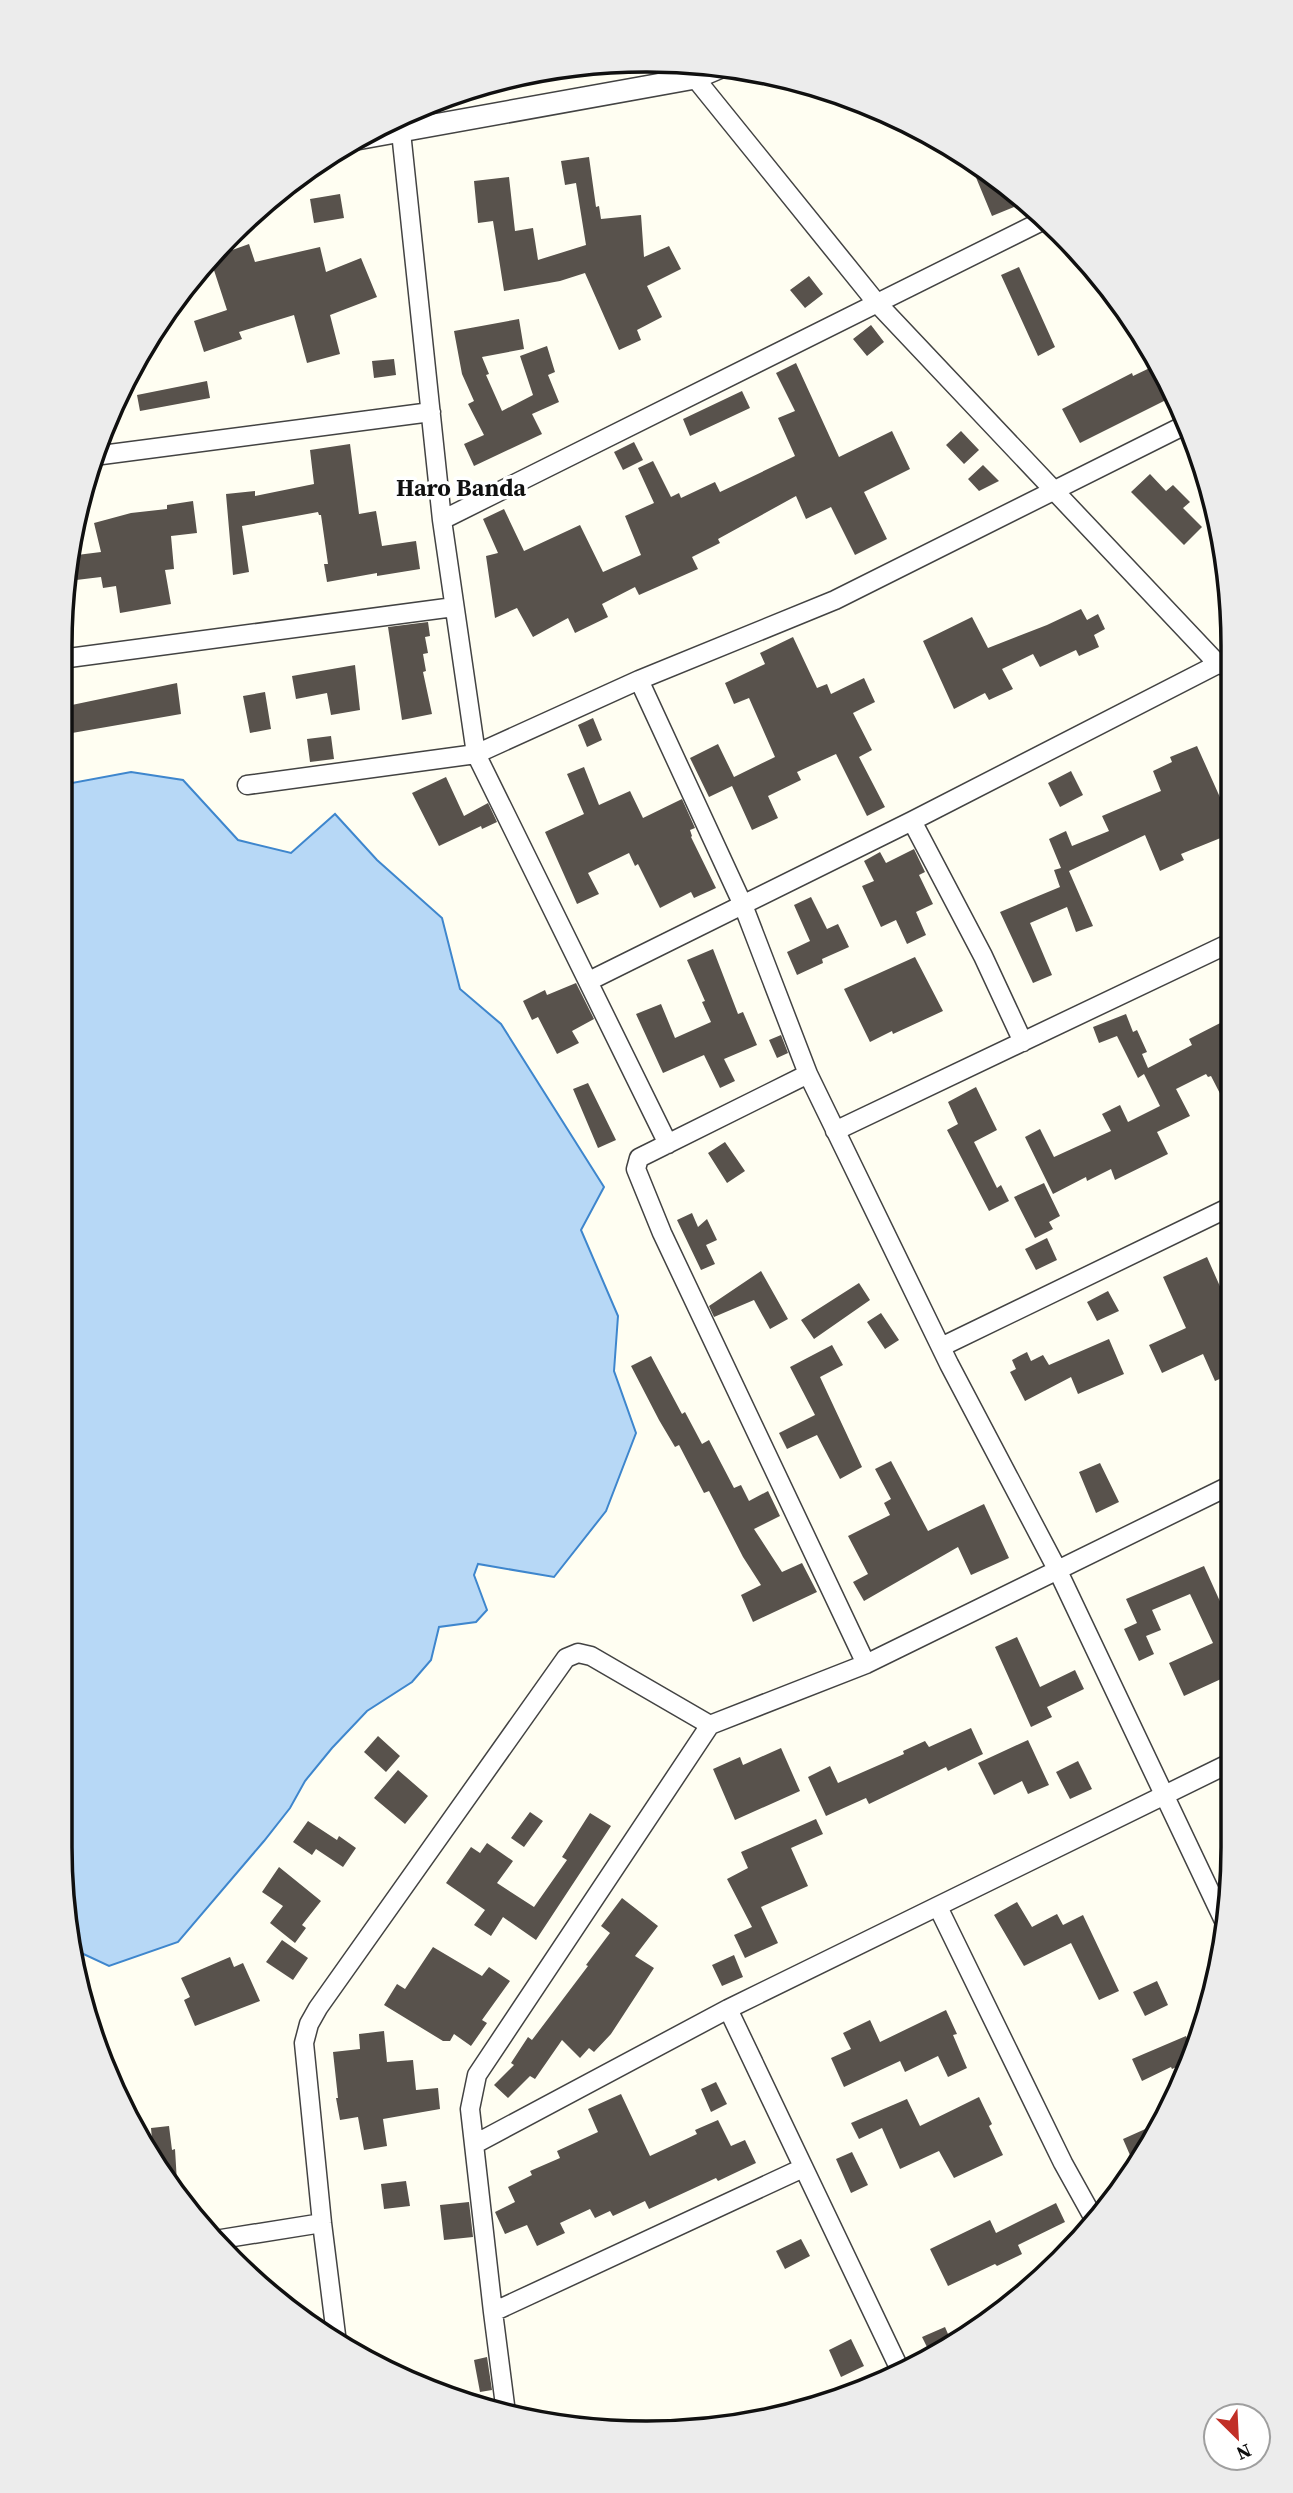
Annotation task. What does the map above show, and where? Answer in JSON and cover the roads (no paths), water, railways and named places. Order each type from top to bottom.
[{"type":"street","points":[[691,74],[876,302],[1221,664]]},
{"type":"street","points":[[386,134],[702,75]]},
{"type":"street","points":[[401,132],[442,520],[476,754],[668,1144]]},
{"type":"street","points":[[442,520],[1036,224]]},
{"type":"street","points":[[105,455],[431,412]]},
{"type":"street","points":[[247,785],[476,754],[639,680],[835,600],[1178,429]]},
{"type":"street","points":[[72,658],[454,607]]},
{"type":"street","points":[[589,981],[1221,667]]},
{"type":"street","points":[[639,680],[743,905],[808,1074],[941,1347],[1057,1569],[1218,1907]]},
{"type":"street","points":[[912,821],[983,956],[1023,1042]]},
{"type":"street","points":[[835,1131],[1221,947]]},
{"type":"street","points":[[808,1074],[639,1158],[636,1169],[637,1177],[866,1664]]},
{"type":"street","points":[[941,1347],[1221,1211]]},
{"type":"street","points":[[505,2404],[470,2109],[477,2074],[710,1725],[866,1664],[1221,1490]]},
{"type":"street","points":[[335,2329],[321,2223],[304,2043],[309,2024],[318,2008],[566,1658],[578,1653],[591,1656],[710,1725]]},
{"type":"street","points":[[475,2144],[729,2009],[1221,1768]]},
{"type":"street","points":[[938,1907],[1063,2163],[1090,2211]]},
{"type":"street","points":[[729,2009],[897,2364]]},
{"type":"street","points":[[493,2312],[803,2168]]},
{"type":"street","points":[[226,2238],[321,2223]]},
{"type":"water","points":[[131,772],[183,780],[238,840],[291,853],[335,814],[377,860],[442,918],[460,989],[501,1024],[604,1187],[581,1230],[618,1316],[614,1371],[636,1433],[606,1511],[554,1577],[478,1564],[474,1575],[487,1610],[476,1622],[439,1627],[431,1660],[412,1682],[367,1711],[332,1748],[305,1781],[290,1808],[264,1841],[178,1942],[109,1966],[82,1953],[73,1884],[72,783]]},
{"type":"district","name":"Haro Banda","points":[[461,488]]}]
